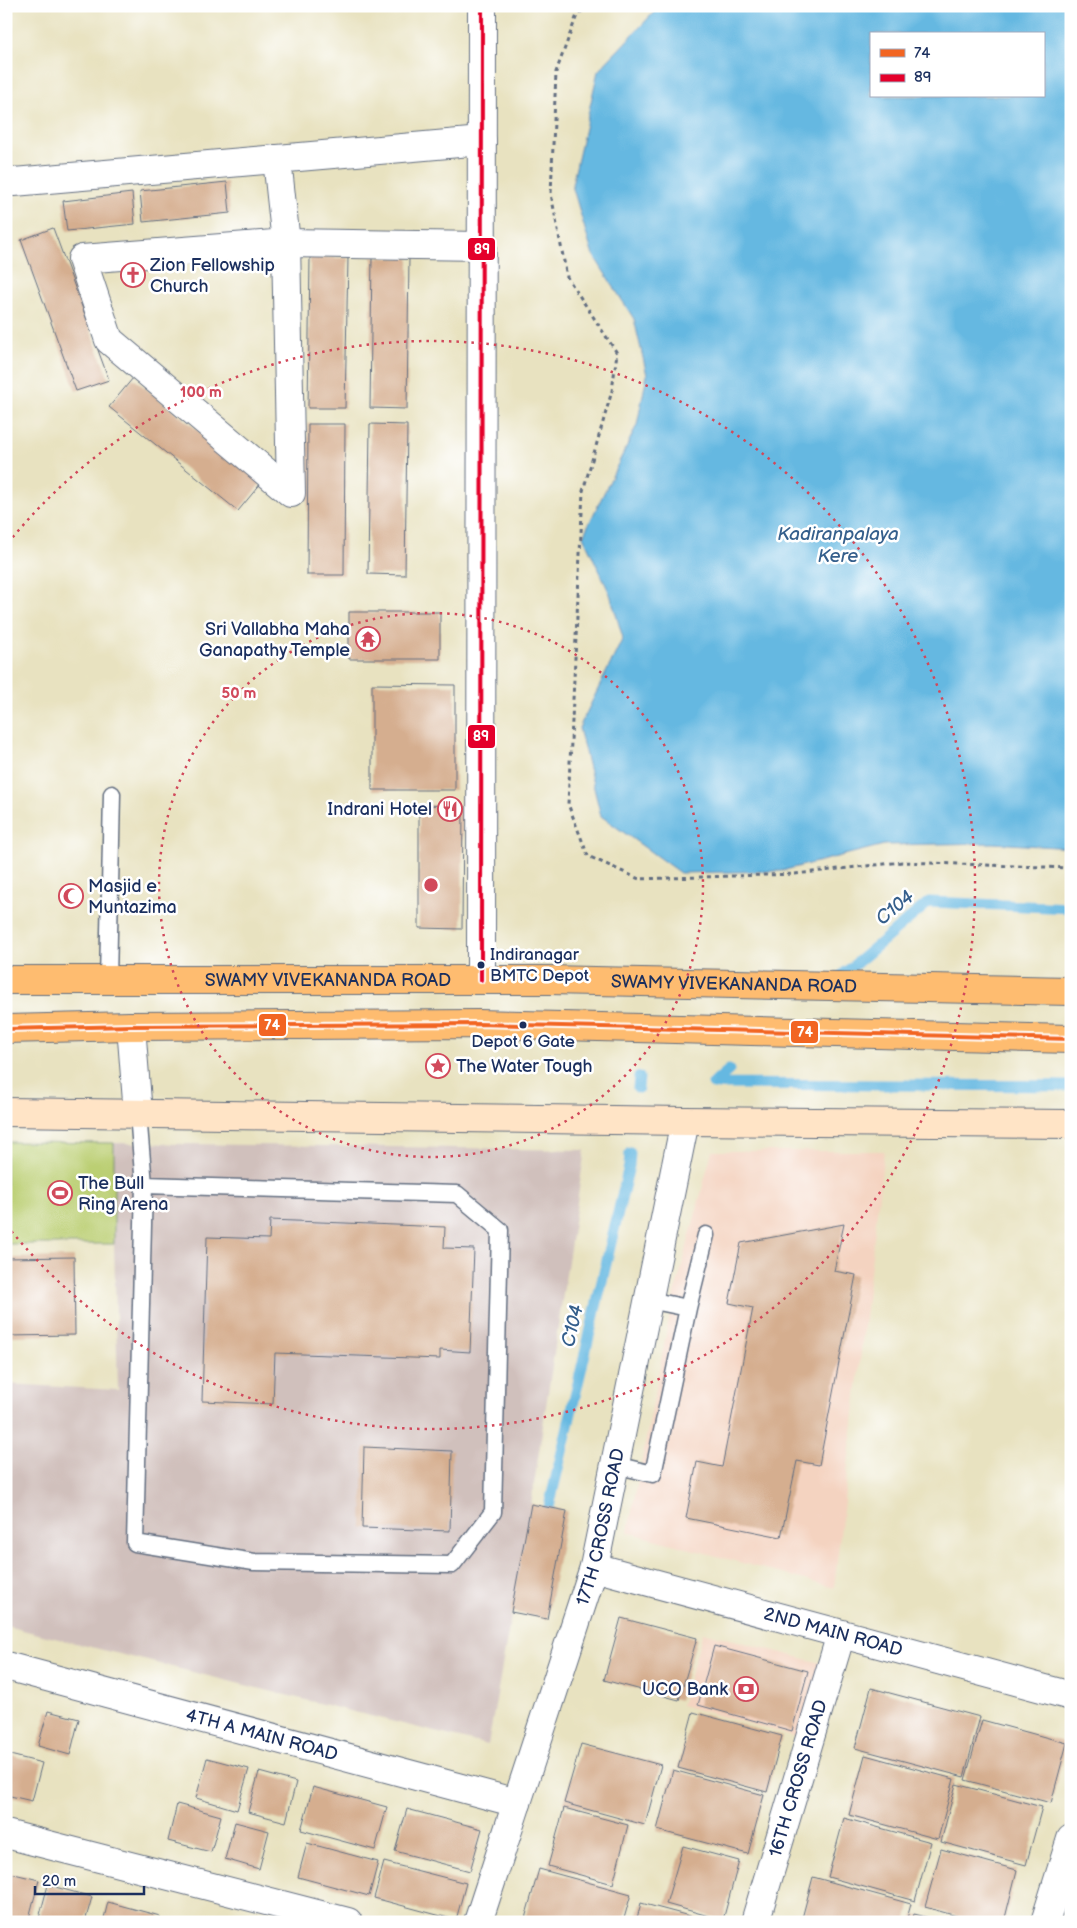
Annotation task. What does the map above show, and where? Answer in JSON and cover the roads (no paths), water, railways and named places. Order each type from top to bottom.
[{"type":"main road","name":"SWAMY VIVEKANANDA ROAD","points":[[6,980],[548,980],[1071,991]]},
{"type":"main road","points":[[6,1029],[131,1026],[479,1024],[1071,1040]]},
{"type":"street","points":[[481,980],[482,6]]},
{"type":"street","points":[[14,182],[482,141]]},
{"type":"street","points":[[277,159],[286,243],[291,493],[109,340],[82,259],[286,243],[482,246]]},
{"type":"street","points":[[131,1026],[138,1114]]},
{"type":"street","points":[[6,1112],[1071,1124]]},
{"type":"street","name":"17TH CROSS ROAD","points":[[478,1922],[594,1567],[685,1121]]},
{"type":"street","name":"2ND MAIN ROAD","points":[[594,1567],[1071,1696]]},
{"type":"street","name":"16TH CROSS ROAD","points":[[755,1922],[841,1634]]},
{"type":"street","name":"4TH A MAIN ROAD","points":[[6,1666],[517,1804]]},
{"type":"street","points":[[6,1834],[348,1922]]},
{"type":"street","points":[[1045,1922],[1071,1839]]},
{"type":"lane","points":[[108,980],[112,794]]},
{"type":"lane","points":[[138,1114],[144,1185],[135,1543],[254,1562],[452,1565],[493,1512],[500,1230],[457,1194],[144,1185]]},
{"type":"lane","points":[[615,1465],[653,1474],[688,1308],[706,1235]]},
{"type":"lane","points":[[648,1300],[688,1308]]},
{"type":"water","name":"Kadiranpalaya Kere","points":[[660,6],[1071,6],[1071,848],[993,843],[884,845],[781,871],[680,873],[601,816],[579,728],[623,638],[610,594],[583,536],[637,425],[647,375],[634,319],[592,253],[572,185],[598,71]]},
{"type":"waterway","name":"C104","points":[[834,982],[929,902],[1071,908]]},
{"type":"waterway","name":"C104","points":[[713,1084],[729,1070]]},
{"type":"waterway","name":"C104","points":[[638,1088],[639,1077]]},
{"type":"waterway","points":[[713,1084],[1071,1086]]},
{"type":"waterway","name":"C104","points":[[549,1507],[629,1166],[630,1153]]},
{"type":"place","name":"Zion Fellowship Church","points":[[133,275]]},
{"type":"place","name":"Sri Vallabha Maha Ganapathy Temple","points":[[368,639]]},
{"type":"place","name":"Indrani Hotel","points":[[450,809]]},
{"type":"place","name":"Masjid e Muntazima","points":[[71,896]]},
{"type":"place","name":"Indiranagar BMTC Depot","points":[[481,965]]},
{"type":"place","name":"Depot 6 Gate","points":[[523,1025]]},
{"type":"place","name":"The Water Tough","points":[[438,1066]]},
{"type":"place","name":"The Bull Ring Arena","points":[[60,1193]]},
{"type":"place","name":"UCO Bank","points":[[746,1689]]}]
